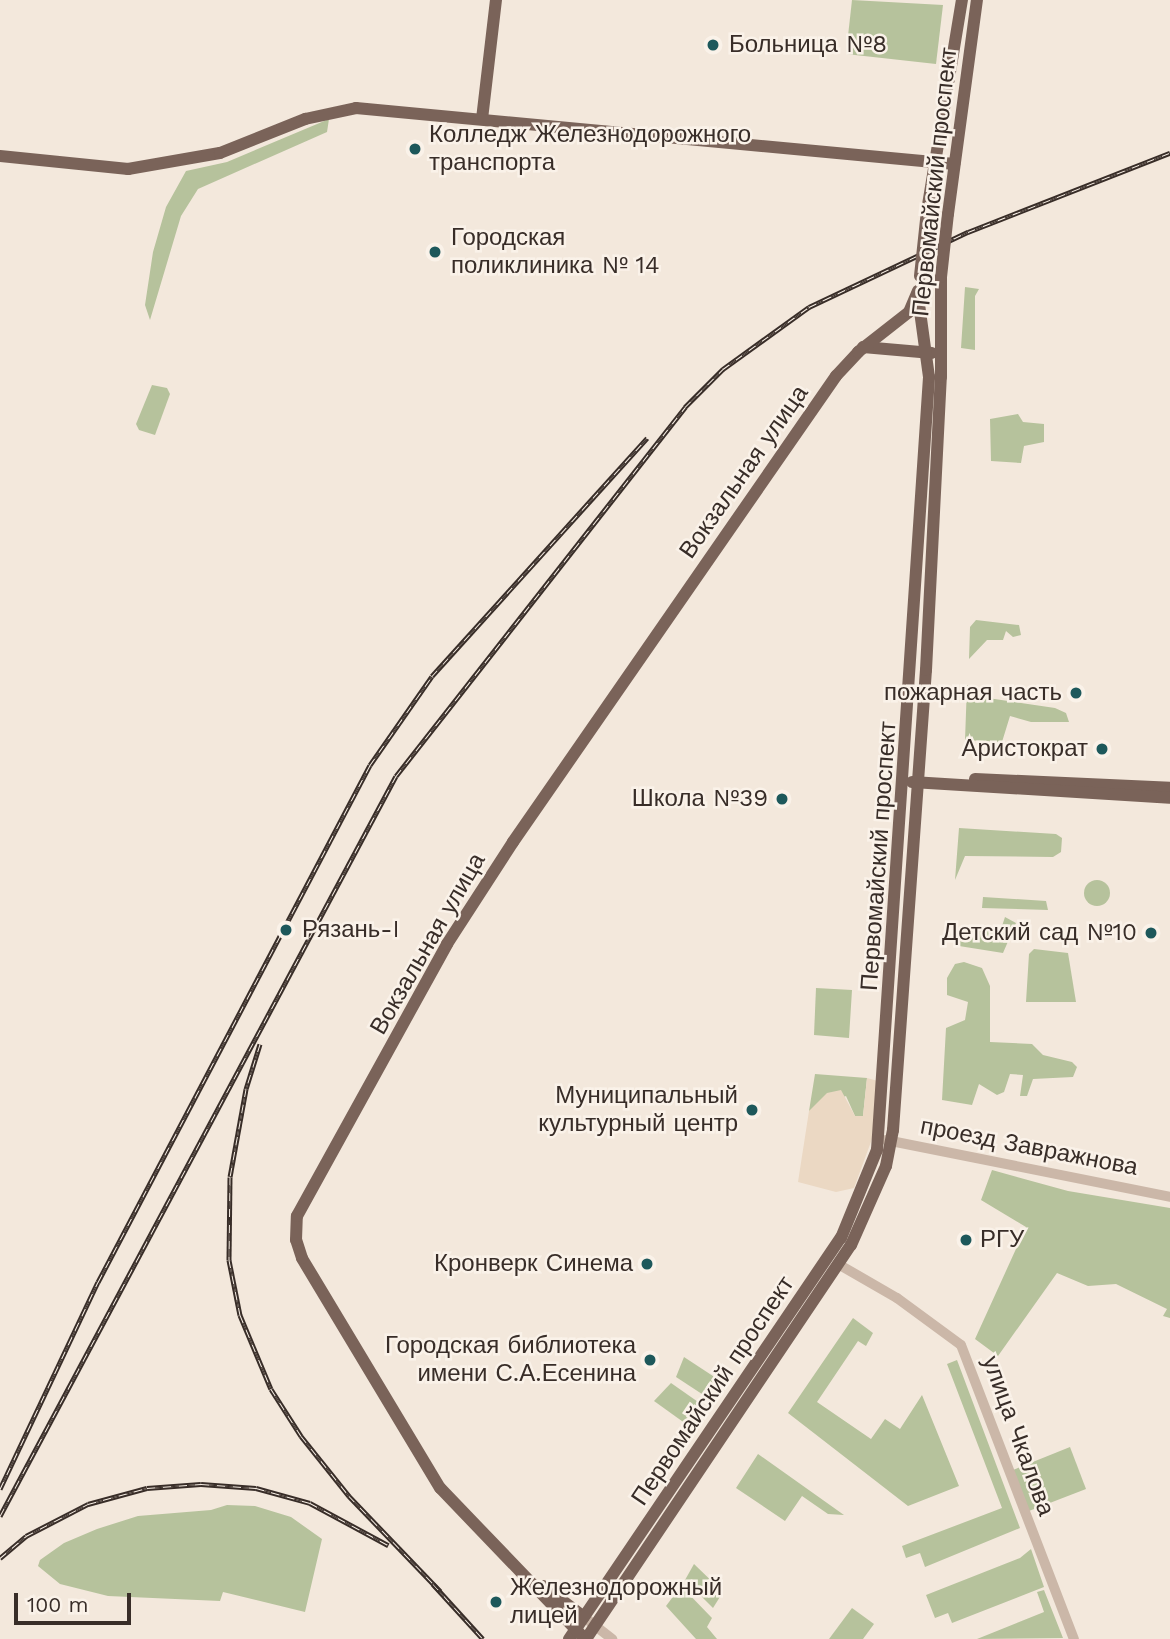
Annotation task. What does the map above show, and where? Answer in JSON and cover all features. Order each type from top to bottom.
[{"type":"main road","points":[[482,119],[496,0]]},
{"type":"main road","name":"Первомайский проспект","points":[[934,354],[923,332],[918,291],[927,211],[962,0]]},
{"type":"main road","name":"Первомайский проспект","points":[[589,1621],[838,1265],[875,1197],[886,1140],[911,779],[934,354],[948,214],[976,0]]},
{"type":"main road","points":[[3,155],[128,169],[220,153],[305,119],[356,108],[954,164]]},
{"type":"main road","name":"Вокзальная улица","points":[[589,1621],[529,1576],[448,1499],[428,1472],[302,1258],[296,1240],[297,1216],[447,944],[506,852],[836,376],[863,347],[913,307],[918,291]]},
{"type":"main road","points":[[890,348],[884,340],[890,327],[911,326],[923,332]]},
{"type":"main road","points":[[863,347],[934,354]]},
{"type":"main road","points":[[911,779],[1170,788]]},
{"type":"main road","points":[[911,779],[1170,797]]},
{"type":"main road","name":"Первомайский проспект","points":[[589,1621],[841,1238],[886,1140]]},
{"type":"main road","name":"Вокзальная улица","points":[[529,1576],[579,1637]]},
{"type":"main road","points":[[579,1637],[589,1621]]},
{"type":"street","name":"проезд Завражнова","points":[[886,1140],[1170,1197]]},
{"type":"street","name":"улица Чкалова","points":[[838,1265],[897,1298],[961,1345],[1074,1639]]},
{"type":"street","name":"Вокзальная улица","points":[[589,1621],[612,1639]]},
{"type":"green space","points":[[852,0],[943,5],[936,64],[846,54]]},
{"type":"green space","points":[[329,119],[327,132],[198,189],[181,216],[150,320],[145,305],[153,252],[166,207],[186,171],[227,162]]},
{"type":"green space","points":[[965,287],[979,289],[975,296],[975,350],[961,348]]},
{"type":"green space","points":[[152,385],[167,388],[170,394],[155,435],[139,430],[136,424]]},
{"type":"green space","points":[[1018,414],[1023,422],[1044,424],[1044,442],[1024,446],[1021,463],[991,461],[990,419]]},
{"type":"green space","points":[[976,620],[1019,625],[1021,635],[1013,637],[1006,631],[1003,640],[987,640],[969,659],[970,627]]},
{"type":"green space","points":[[967,685],[988,698],[1055,708],[1066,713],[1069,722],[1031,722],[1010,716],[1002,742],[965,740]]},
{"type":"green space","points":[[959,828],[1056,834],[1062,838],[1061,852],[1053,857],[965,856],[955,880]]},
{"type":"green space","points":[[1097,880],[1106,884],[1110,893],[1106,902],[1097,906],[1088,902],[1084,893],[1088,884]]},
{"type":"green space","points":[[983,897],[1046,901],[1048,910],[982,908]]},
{"type":"green space","points":[[1005,917],[1016,923],[1003,953],[959,946],[961,926],[1002,926]]},
{"type":"green space","points":[[1034,949],[1068,953],[1076,1002],[1026,1002],[1029,954]]},
{"type":"green space","points":[[964,962],[982,968],[990,986],[990,1042],[1032,1044],[1043,1055],[1072,1062],[1077,1067],[1073,1077],[1033,1079],[1027,1096],[1020,1096],[1023,1075],[1010,1074],[1004,1092],[997,1095],[979,1084],[972,1105],[942,1100],[946,1028],[965,1020],[968,1002],[947,995],[947,978],[955,964]]},
{"type":"green space","points":[[816,988],[852,990],[849,1038],[814,1035]]},
{"type":"green space","points":[[815,1074],[867,1078],[863,1116],[855,1116],[846,1096],[809,1111]]},
{"type":"green space","points":[[992,1170],[1068,1191],[1170,1208],[1170,1318],[1163,1316],[1167,1309],[1116,1284],[1088,1286],[1057,1273],[998,1356],[975,1339],[1026,1227],[981,1200]]},
{"type":"green space","points":[[853,1318],[873,1333],[866,1346],[858,1341],[817,1402],[871,1439],[885,1419],[900,1429],[922,1395],[959,1486],[908,1506],[788,1413]]},
{"type":"green space","points":[[684,1357],[716,1378],[705,1396],[676,1377]]},
{"type":"green space","points":[[957,1360],[1020,1528],[925,1567],[920,1553],[906,1558],[902,1546],[1002,1508],[947,1364]]},
{"type":"green space","points":[[671,1383],[701,1404],[686,1424],[654,1401]]},
{"type":"green space","points":[[1070,1447],[1086,1489],[1029,1511],[1013,1470]]},
{"type":"green space","points":[[758,1454],[844,1515],[828,1514],[802,1496],[785,1521],[736,1488]]},
{"type":"green space","points":[[227,1505],[255,1506],[291,1517],[322,1539],[305,1612],[223,1592],[220,1601],[108,1596],[60,1584],[38,1566],[40,1560],[64,1543],[97,1529],[138,1516],[211,1510]]},
{"type":"green space","points":[[1031,1549],[1044,1587],[952,1623],[948,1613],[935,1618],[926,1595],[1020,1558]]},
{"type":"green space","points":[[694,1564],[723,1592],[713,1608],[685,1580]]},
{"type":"green space","points":[[681,1586],[712,1618],[707,1627],[717,1639],[696,1639],[666,1606]]},
{"type":"green space","points":[[1044,1590],[1063,1638],[977,1639],[1044,1612],[1037,1592]]},
{"type":"green space","points":[[852,1608],[874,1624],[863,1639],[829,1639]]},
{"type":"shaded area","points":[[867,1078],[878,1081],[872,1139],[854,1188],[836,1192],[798,1182],[809,1111],[827,1093],[841,1090],[855,1116],[863,1116]]},
{"type":"railway","points":[[0,1516],[396,776],[685,407],[723,369],[809,307],[968,232],[1170,153]]},
{"type":"railway","points":[[0,1489],[98,1282],[370,765],[432,676],[647,438]]},
{"type":"railway","points":[[260,1044],[246,1089],[230,1177],[229,1260],[240,1315],[271,1389],[301,1436],[349,1496],[440,1591]]},
{"type":"railway","points":[[0,1558],[26,1536],[88,1504],[147,1488],[201,1484],[256,1488],[310,1503],[388,1545]]},
{"type":"railway","points":[[433,1584],[483,1639]]},
{"type":"place","name":"Больница №8","points":[[713,45]]},
{"type":"place","name":"Колледж Железнодорожного транспорта","points":[[415,149]]},
{"type":"place","name":"Городская поликлиника № 14","points":[[435,252]]},
{"type":"place","name":"пожарная часть","points":[[1076,693]]},
{"type":"place","name":"Аристократ","points":[[1102,749]]},
{"type":"place","name":"Школа №39","points":[[782,799]]},
{"type":"place","name":"Рязань-I","points":[[286,930]]},
{"type":"place","name":"Детский сад №10","points":[[1151,933]]},
{"type":"place","name":"Муниципальный культурный центр","points":[[752,1110]]},
{"type":"place","name":"РГУ","points":[[966,1240]]},
{"type":"place","name":"Кронверк Синема","points":[[647,1264]]},
{"type":"place","name":"Городская библиотека имени С.А.Есенина","points":[[650,1360]]},
{"type":"place","name":"Железнодорожный лицей","points":[[496,1602]]}]
